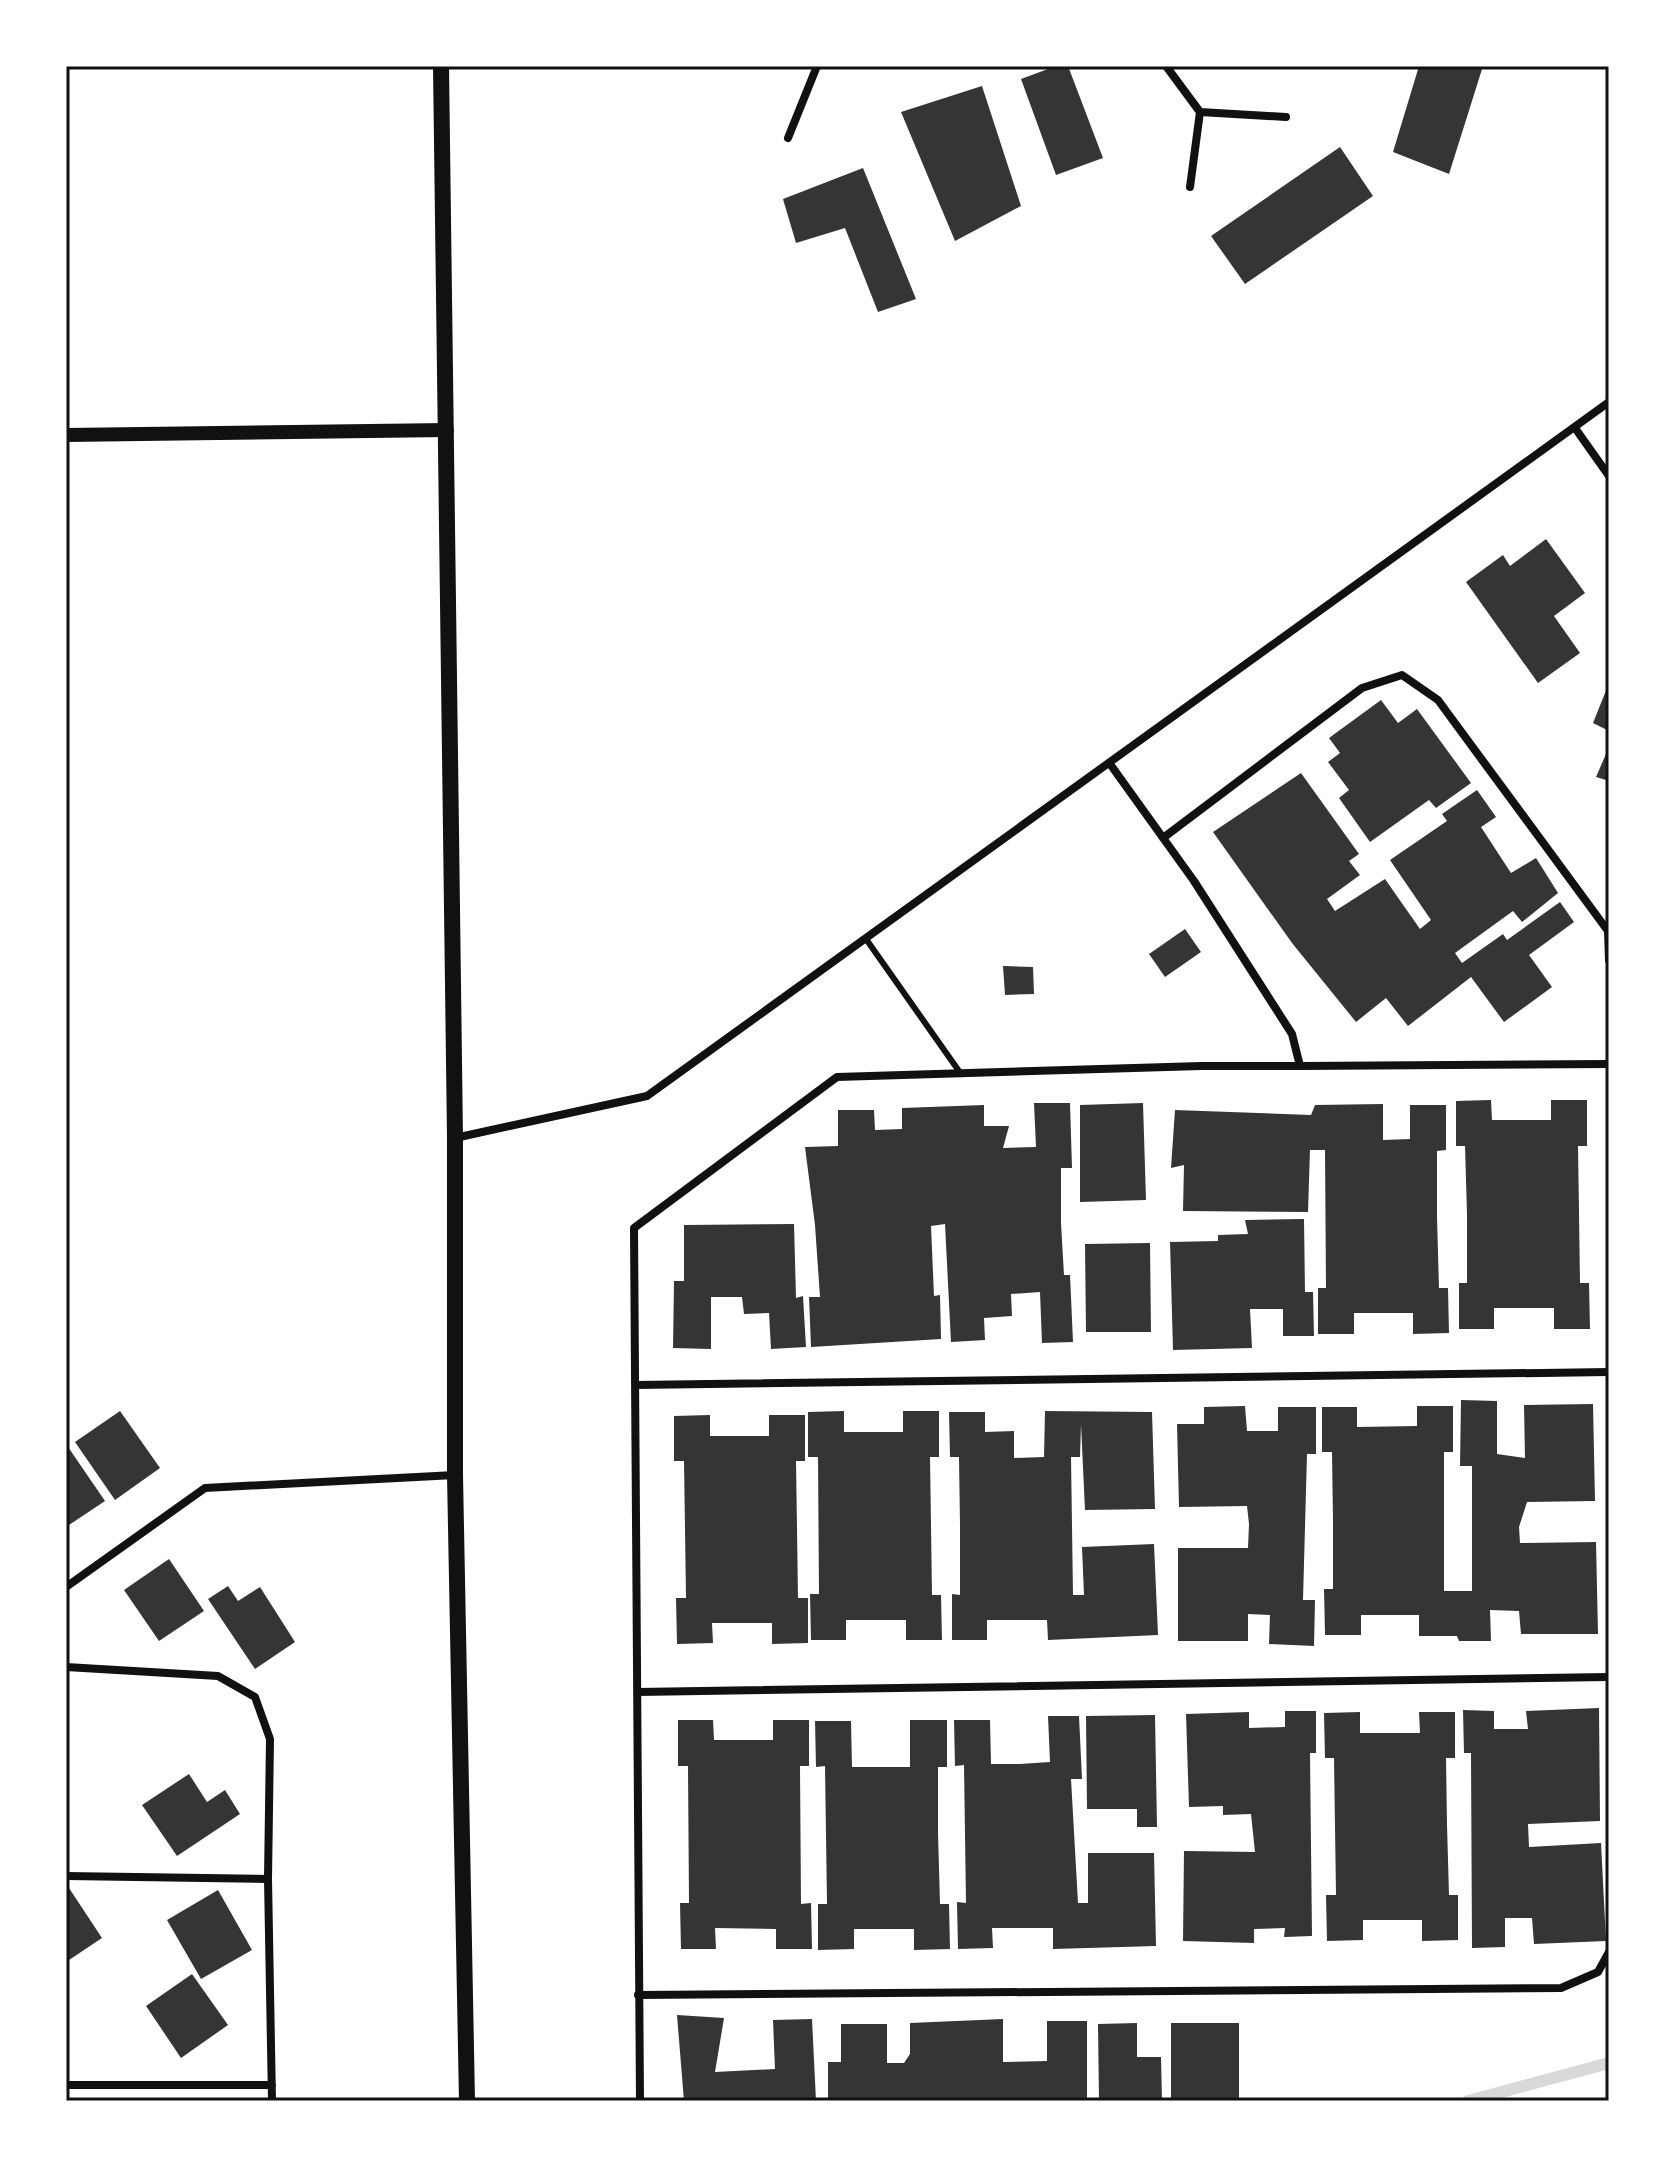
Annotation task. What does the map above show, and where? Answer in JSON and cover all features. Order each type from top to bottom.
[{"type":"main road","points":[[441,66],[455,1138],[455,1475],[467,2101]]},
{"type":"street","points":[[788,138],[817,66]]},
{"type":"street","points":[[1166,66],[1200,112],[1190,187]]},
{"type":"street","points":[[1200,112],[1286,117]]},
{"type":"street","points":[[455,1138],[647,1096],[1609,402]]},
{"type":"street","points":[[1575,428],[1609,476]]},
{"type":"street","points":[[66,435],[447,430]]},
{"type":"street","points":[[1163,838],[1362,688],[1402,675],[1438,700],[1608,931],[1609,960]]},
{"type":"street","points":[[1110,764],[1194,881],[1292,1034],[1300,1066]]},
{"type":"street","points":[[640,2101],[634,1228],[837,1077],[1201,1066],[1609,1064]]},
{"type":"street","points":[[636,1385],[1609,1372]]},
{"type":"street","points":[[66,1587],[205,1488],[455,1475]]},
{"type":"street","points":[[66,1667],[218,1676],[255,1697],[270,1739],[268,1879],[272,2101]]},
{"type":"street","points":[[638,1692],[1609,1677]]},
{"type":"street","points":[[66,1876],[268,1879]]},
{"type":"street","points":[[638,1995],[1561,1988],[1598,1972],[1609,1952]]},
{"type":"street","points":[[66,2085],[272,2085]]},
{"type":"lane","points":[[866,939],[961,1074]]},
{"type":"building","points":[[1056,66],[1068,66],[1103,158],[1056,175],[1021,79]]},
{"type":"building","points":[[1419,66],[1483,66],[1449,174],[1393,152]]},
{"type":"building","points":[[982,86],[1021,206],[955,241],[901,112]]},
{"type":"building","points":[[1340,147],[1373,196],[1245,284],[1211,236]]},
{"type":"building","points":[[863,168],[916,299],[878,312],[845,228],[796,243],[783,199]]},
{"type":"building","points":[[1546,539],[1585,593],[1554,616],[1580,653],[1538,683],[1466,582],[1503,555],[1510,566]]},
{"type":"building","points":[[1609,683],[1609,731],[1593,723]]},
{"type":"building","points":[[1381,700],[1398,723],[1417,709],[1471,783],[1436,808],[1429,800],[1370,842],[1339,798],[1349,790],[1328,762],[1340,753],[1329,738]]},
{"type":"building","points":[[1609,747],[1609,781],[1596,777]]},
{"type":"building","points":[[1301,773],[1359,854],[1349,861],[1360,875],[1327,899],[1335,911],[1385,879],[1420,929],[1431,920],[1390,860],[1447,821],[1442,814],[1477,790],[1496,817],[1481,827],[1511,873],[1536,858],[1558,893],[1522,922],[1513,911],[1455,953],[1462,963],[1503,934],[1507,940],[1560,902],[1574,922],[1529,955],[1552,987],[1504,1022],[1471,977],[1408,1026],[1386,998],[1356,1022],[1292,943],[1213,832]]},
{"type":"building","points":[[1185,929],[1201,952],[1165,977],[1149,954]]},
{"type":"building","points":[[1003,966],[1033,967],[1034,994],[1005,995]]},
{"type":"building","points":[[1491,1100],[1492,1120],[1551,1120],[1551,1100],[1587,1100],[1587,1146],[1578,1146],[1580,1283],[1589,1283],[1590,1329],[1554,1329],[1554,1308],[1494,1308],[1494,1329],[1459,1329],[1459,1283],[1467,1283],[1467,1214],[1465,1146],[1456,1146],[1456,1101]]},
{"type":"building","points":[[1034,1103],[1070,1103],[1072,1168],[1061,1168],[1061,1223],[1064,1275],[1070,1275],[1073,1342],[1042,1343],[1040,1292],[1011,1294],[1012,1316],[984,1318],[985,1340],[951,1342],[945,1224],[931,1226],[934,1296],[940,1295],[941,1339],[811,1347],[809,1297],[820,1297],[805,1147],[838,1146],[838,1110],[874,1110],[875,1130],[902,1129],[902,1108],[984,1105],[984,1126],[1009,1126],[1003,1148],[1036,1147]]},
{"type":"building","points":[[1143,1103],[1146,1200],[1080,1202],[1080,1105]]},
{"type":"building","points":[[1383,1104],[1383,1140],[1410,1139],[1410,1105],[1446,1105],[1446,1150],[1437,1151],[1437,1217],[1439,1288],[1448,1288],[1449,1333],[1413,1334],[1413,1313],[1354,1313],[1354,1334],[1318,1334],[1318,1288],[1326,1288],[1325,1150],[1310,1150],[1308,1212],[1183,1211],[1184,1165],[1171,1168],[1175,1110],[1311,1115],[1315,1105]]},
{"type":"building","points":[[1304,1219],[1305,1292],[1313,1292],[1314,1336],[1283,1336],[1283,1309],[1250,1309],[1252,1348],[1173,1350],[1170,1242],[1218,1241],[1218,1235],[1248,1234],[1245,1220]]},
{"type":"building","points":[[794,1224],[796,1298],[803,1296],[806,1347],[771,1349],[769,1313],[744,1314],[742,1297],[711,1297],[711,1349],[673,1348],[674,1281],[684,1281],[684,1225]]},
{"type":"building","points":[[1150,1243],[1151,1332],[1086,1332],[1085,1244]]},
{"type":"building","points":[[1461,1400],[1497,1401],[1497,1454],[1525,1458],[1524,1405],[1593,1404],[1595,1501],[1527,1502],[1519,1527],[1520,1543],[1596,1542],[1598,1634],[1521,1634],[1519,1611],[1490,1610],[1491,1641],[1459,1641],[1457,1636],[1419,1636],[1419,1615],[1361,1615],[1361,1635],[1325,1635],[1324,1589],[1333,1589],[1333,1521],[1332,1452],[1322,1452],[1322,1407],[1357,1407],[1357,1427],[1417,1426],[1417,1406],[1453,1406],[1453,1452],[1444,1452],[1444,1591],[1472,1591],[1472,1466],[1460,1466]]},
{"type":"building","points":[[1245,1406],[1247,1431],[1278,1431],[1278,1407],[1316,1407],[1316,1454],[1307,1454],[1303,1600],[1315,1600],[1314,1646],[1269,1644],[1270,1615],[1248,1614],[1248,1641],[1178,1641],[1178,1548],[1248,1548],[1249,1524],[1247,1506],[1179,1507],[1177,1424],[1204,1424],[1204,1407]]},
{"type":"building","points":[[120,1411],[160,1468],[115,1500],[75,1442]]},
{"type":"building","points":[[844,1411],[844,1432],[903,1432],[903,1411],[939,1411],[939,1457],[930,1457],[932,1595],[941,1595],[942,1640],[906,1640],[906,1620],[846,1620],[846,1640],[811,1640],[810,1594],[819,1594],[818,1457],[808,1457],[808,1412]]},
{"type":"building","points":[[1045,1411],[1152,1412],[1155,1509],[1085,1510],[1081,1424],[1080,1457],[1071,1457],[1073,1595],[1084,1595],[1082,1547],[1154,1544],[1158,1635],[1048,1640],[1047,1620],[987,1620],[987,1640],[952,1640],[952,1594],[960,1595],[960,1525],[959,1457],[950,1457],[949,1412],[985,1412],[985,1432],[1014,1431],[1014,1458],[1044,1457]]},
{"type":"building","points":[[710,1415],[710,1436],[769,1436],[769,1415],[805,1415],[805,1461],[796,1461],[798,1598],[808,1598],[808,1643],[772,1644],[772,1623],[712,1623],[713,1643],[677,1644],[676,1598],[686,1598],[684,1461],[674,1461],[674,1416]]},
{"type":"building","points":[[66,1444],[105,1501],[66,1527]]},
{"type":"building","points":[[169,1559],[204,1611],[159,1641],[124,1590]]},
{"type":"building","points":[[228,1586],[238,1601],[260,1587],[295,1642],[255,1669],[208,1599]]},
{"type":"building","points":[[1599,1708],[1600,1821],[1528,1824],[1529,1847],[1601,1843],[1606,1941],[1534,1944],[1532,1918],[1505,1918],[1505,1947],[1472,1948],[1471,1753],[1464,1753],[1463,1710],[1494,1711],[1494,1729],[1528,1729],[1526,1711]]},
{"type":"building","points":[[1285,1711],[1316,1711],[1316,1753],[1310,1753],[1312,1936],[1284,1937],[1285,1928],[1254,1929],[1254,1943],[1183,1941],[1184,1851],[1255,1852],[1251,1814],[1223,1815],[1223,1806],[1189,1807],[1186,1714],[1249,1712],[1249,1728],[1285,1727]]},
{"type":"building","points":[[1360,1712],[1360,1733],[1420,1733],[1419,1712],[1455,1712],[1455,1758],[1446,1758],[1449,1895],[1458,1895],[1458,1940],[1422,1941],[1422,1920],[1363,1920],[1363,1940],[1327,1941],[1326,1895],[1336,1895],[1334,1758],[1325,1758],[1324,1713]]},
{"type":"building","points":[[1155,1715],[1157,1827],[1137,1827],[1137,1809],[1087,1809],[1086,1716]]},
{"type":"building","points":[[1048,1716],[1079,1716],[1082,1779],[1071,1779],[1078,1903],[1088,1903],[1088,1853],[1154,1853],[1156,1946],[1053,1949],[1053,1928],[992,1928],[993,1948],[958,1949],[957,1902],[966,1903],[964,1765],[955,1766],[954,1720],[990,1720],[991,1764],[1020,1764],[1050,1762]]},
{"type":"building","points":[[678,1720],[713,1720],[714,1740],[773,1740],[773,1720],[809,1720],[809,1766],[800,1766],[801,1904],[811,1903],[812,1949],[776,1949],[776,1929],[715,1928],[716,1949],[681,1949],[680,1903],[689,1903],[688,1766],[678,1766]]},
{"type":"building","points":[[910,1720],[947,1720],[947,1767],[938,1767],[938,1833],[940,1904],[949,1904],[950,1949],[914,1950],[914,1929],[854,1929],[854,1949],[818,1950],[818,1904],[827,1904],[825,1766],[816,1767],[815,1721],[851,1721],[852,1767],[910,1767]]},
{"type":"building","points":[[189,1774],[207,1802],[225,1790],[240,1814],[177,1856],[142,1805]]},
{"type":"building","points":[[69,1888],[102,1938],[66,1962],[66,1890]]},
{"type":"building","points":[[218,1890],[252,1950],[201,1979],[167,1920]]},
{"type":"building","points":[[192,1974],[228,2025],[181,2058],[146,2006]]},
{"type":"building","points":[[677,2015],[724,2018],[715,2072],[775,2069],[773,2020],[812,2019],[816,2101],[684,2101]]},
{"type":"building","points":[[1003,2019],[1003,2062],[1047,2061],[1047,2021],[1087,2021],[1087,2101],[828,2101],[828,2062],[841,2062],[841,2024],[887,2024],[887,2063],[904,2063],[910,2054],[910,2023]]},
{"type":"building","points":[[1137,2023],[1137,2057],[1161,2057],[1162,2101],[1099,2101],[1098,2024]]},
{"type":"building","points":[[1171,2023],[1239,2023],[1239,2101],[1171,2101]]},
{"type":"waterway","points":[[1468,2101],[1609,2063]]}]
